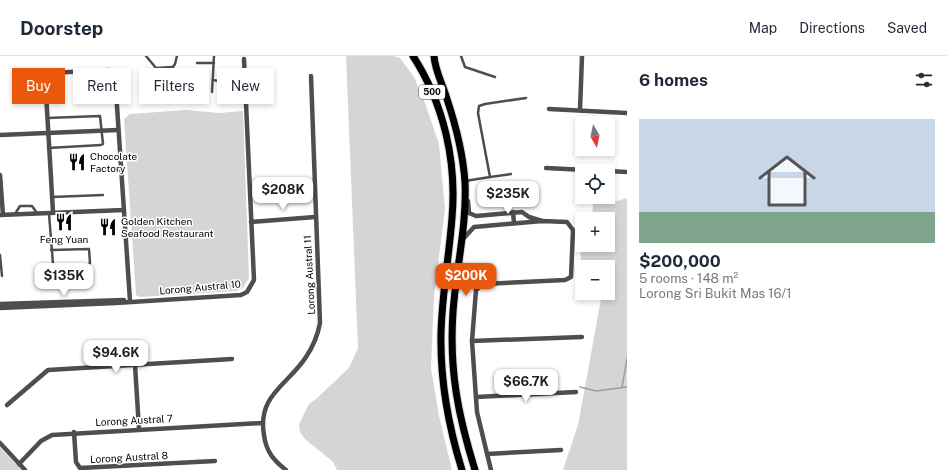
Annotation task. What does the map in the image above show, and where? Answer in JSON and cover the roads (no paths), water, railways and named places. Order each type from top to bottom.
[{"type":"main road","name":"500","points":[[413,56],[424,72],[439,107],[446,130],[452,166],[452,218],[442,311],[441,357],[442,380],[447,412],[462,470]]},
{"type":"main road","name":"500","points":[[434,56],[436,69],[459,138],[465,181],[462,241],[453,317],[453,378],[460,420],[475,470]]},
{"type":"street","points":[[580,110],[582,56]]},
{"type":"street","name":"Lorong Austral 10","points":[[244,59],[244,68]]},
{"type":"street","points":[[51,212],[52,197],[44,80],[46,74],[107,70],[114,73],[115,79],[118,130],[121,146],[130,301]]},
{"type":"street","name":"Lorong Austral 11","points":[[286,470],[268,452],[262,423],[264,411],[269,400],[306,357],[319,329],[321,317],[315,217],[311,76]]},
{"type":"street","name":"Lorong Austral 10","points":[[0,308],[116,303],[241,295],[247,292],[254,280],[246,104]]},
{"type":"street","points":[[549,109],[627,113]]},
{"type":"street","points":[[0,134],[118,130]]},
{"type":"street","points":[[546,168],[575,169]]},
{"type":"street","points":[[615,171],[627,172]]},
{"type":"street","points":[[0,175],[1,215],[124,210]]},
{"type":"street","points":[[465,199],[468,201],[469,213],[478,216],[522,212],[529,217],[542,221]]},
{"type":"street","points":[[513,212],[514,223]]},
{"type":"street","points":[[478,216],[480,226]]},
{"type":"street","points":[[251,222],[315,217]]},
{"type":"street","points":[[462,241],[470,230],[480,226],[542,221],[563,221],[572,226],[572,277],[565,280],[480,285],[475,294],[472,341],[477,412],[490,470]]},
{"type":"street","name":"Lorong Austral 10","points":[[0,304],[116,299],[130,301]]},
{"type":"street","points":[[472,341],[582,337]]},
{"type":"street","points":[[7,405],[48,370],[232,359]]},
{"type":"street","points":[[135,365],[139,429]]},
{"type":"street","points":[[476,397],[576,392]]},
{"type":"street","name":"Lorong Austral 7","points":[[19,464],[46,438],[52,435],[74,432],[262,423]]},
{"type":"street","name":"Lorong Austral 8","points":[[74,432],[76,462],[80,468],[215,461]]},
{"type":"street","points":[[0,443],[25,470]]},
{"type":"street","points":[[487,454],[561,450]]},
{"type":"lane","points":[[146,56],[156,68],[171,67],[175,64],[177,56]]},
{"type":"lane","points":[[212,92],[214,56]]},
{"type":"lane","points":[[461,56],[465,67],[495,77]]},
{"type":"lane","points":[[197,63],[214,63]]},
{"type":"lane","points":[[213,80],[217,81]]},
{"type":"lane","points":[[490,177],[478,113],[479,106],[526,98]]},
{"type":"lane","points":[[47,118],[100,116],[103,144],[48,148]]},
{"type":"lane","points":[[465,181],[511,174]]},
{"type":"lane","points":[[52,197],[103,195]]},
{"type":"lane","points":[[15,214],[20,206],[32,206],[37,213]]},
{"type":"lane","points":[[51,212],[52,250],[53,264],[55,266],[88,265],[90,263],[89,249],[52,250]]},
{"type":"lane","points":[[0,255],[2,276]]},
{"type":"waterway","points":[[622,387],[627,359]]},
{"type":"waterway","points":[[580,387],[596,391],[627,387]]},
{"type":"place","name":"Chocolate Factory","points":[[77,162]]},
{"type":"place","name":"Feng Yuan","points":[[64,222]]},
{"type":"place","name":"Golden Kitchen Seafood Restaurant","points":[[108,227]]}]
